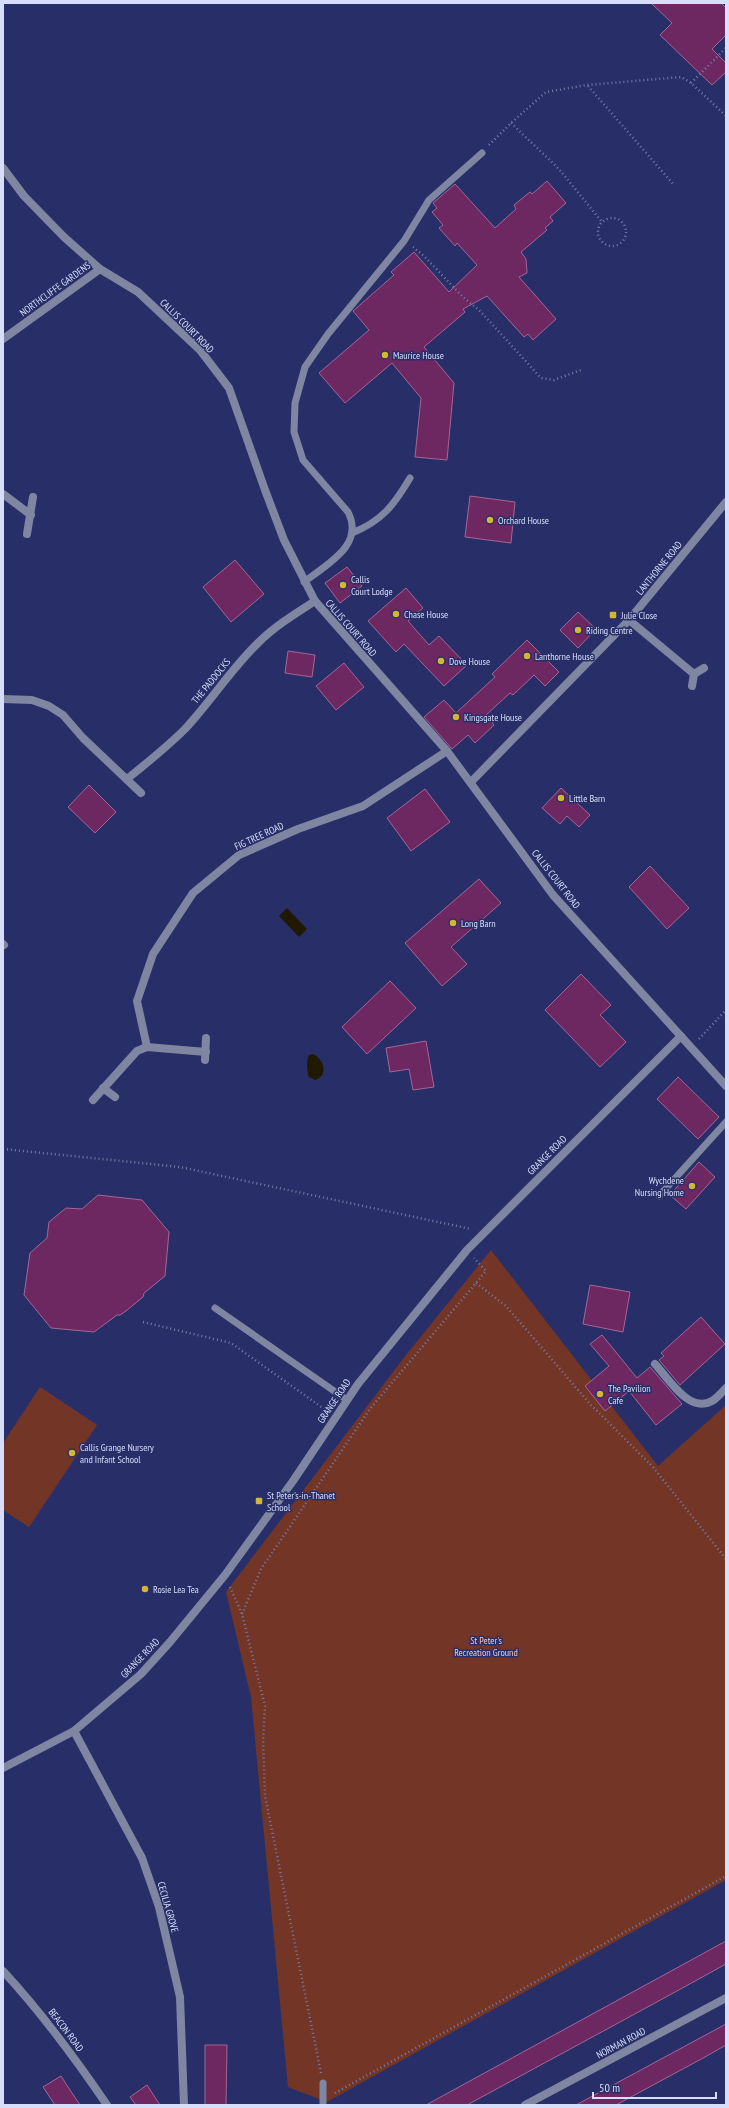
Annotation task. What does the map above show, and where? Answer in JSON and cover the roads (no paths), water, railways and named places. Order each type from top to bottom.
[{"type":"street","name":"CALLIS COURT ROAD","points":[[3,168],[24,196],[64,237],[100,269],[138,292],[200,350],[229,388],[265,490],[304,582],[315,601],[447,752],[471,782],[553,895],[726,1086]]},
{"type":"street","name":"NORTHCLIFFE GARDENS","points":[[3,339],[100,269]]},
{"type":"street","points":[[3,494],[31,515]]},
{"type":"street","points":[[28,534],[33,497]]},
{"type":"street","name":"LANTHORNE ROAD","points":[[471,782],[629,620],[726,502]]},
{"type":"street","name":"THE PADDOCKS","points":[[127,778],[150,761],[185,729],[234,667],[258,642],[278,625],[315,601]]},
{"type":"street","points":[[629,620],[694,674]]},
{"type":"street","points":[[692,686],[694,674],[704,668]]},
{"type":"street","points":[[3,699],[32,700],[49,706],[63,715],[83,738],[127,778],[141,793]]},
{"type":"street","name":"FIG TREE ROAD","points":[[147,1047],[137,1001],[153,954],[193,894],[239,855],[298,830],[363,806],[447,752]]},
{"type":"street","name":"GRANGE ROAD","points":[[3,1768],[74,1731],[141,1674],[170,1642],[225,1575],[347,1400],[414,1314],[467,1250],[482,1233],[681,1036]]},
{"type":"street","points":[[205,1060],[206,1038]]},
{"type":"street","points":[[93,1100],[137,1051],[147,1047],[206,1052]]},
{"type":"street","points":[[103,1088],[116,1097]]},
{"type":"street","points":[[655,1364],[682,1395],[694,1403],[711,1401],[726,1388]]},
{"type":"street","name":"CECILIA GROVE","points":[[74,1731],[112,1799],[142,1858],[159,1907],[180,1997],[184,2105]]},
{"type":"street","name":"BEACON ROAD","points":[[3,1971],[35,2006],[66,2046],[107,2105]]},
{"type":"street","name":"NORMAN ROAD","points":[[524,2105],[726,1998]]},
{"type":"lane","points":[[304,582],[336,557],[349,543],[353,522],[348,512],[303,460],[294,432],[295,403],[305,367],[323,341],[404,241],[429,200],[482,153]]},
{"type":"lane","points":[[352,533],[369,526],[381,517],[396,501],[410,478]]},
{"type":"lane","points":[[658,1196],[726,1122]]},
{"type":"lane","points":[[215,1308],[347,1400]]},
{"type":"lane","points":[[323,2083],[323,2102]]},
{"type":"place","name":"Maurice House","points":[[385,355]]},
{"type":"place","name":"Orchard House","points":[[490,520]]},
{"type":"place","name":"Callis Court Lodge","points":[[343,585]]},
{"type":"place","name":"Chase House","points":[[396,614]]},
{"type":"place","name":"Julie Close","points":[[613,615]]},
{"type":"place","name":"Riding Centre","points":[[578,630]]},
{"type":"place","name":"Lanthorne House","points":[[527,656]]},
{"type":"place","name":"Dove House","points":[[441,661]]},
{"type":"place","name":"Kingsgate House","points":[[456,717]]},
{"type":"place","name":"Little Barn","points":[[561,798]]},
{"type":"place","name":"Long Barn","points":[[453,923]]},
{"type":"place","name":"Wychdene Nursing Home","points":[[692,1186]]},
{"type":"place","name":"The Pavilion Cafe","points":[[600,1394]]},
{"type":"place","name":"Callis Grange Nursery and Infant School","points":[[72,1453]]},
{"type":"place","name":"St Peter's-in-Thanet School","points":[[259,1501]]},
{"type":"place","name":"Rosie Lea Tea","points":[[145,1589]]},
{"type":"park label","name":"St Peter's Recreation Ground","points":[[486,1646]]}]
